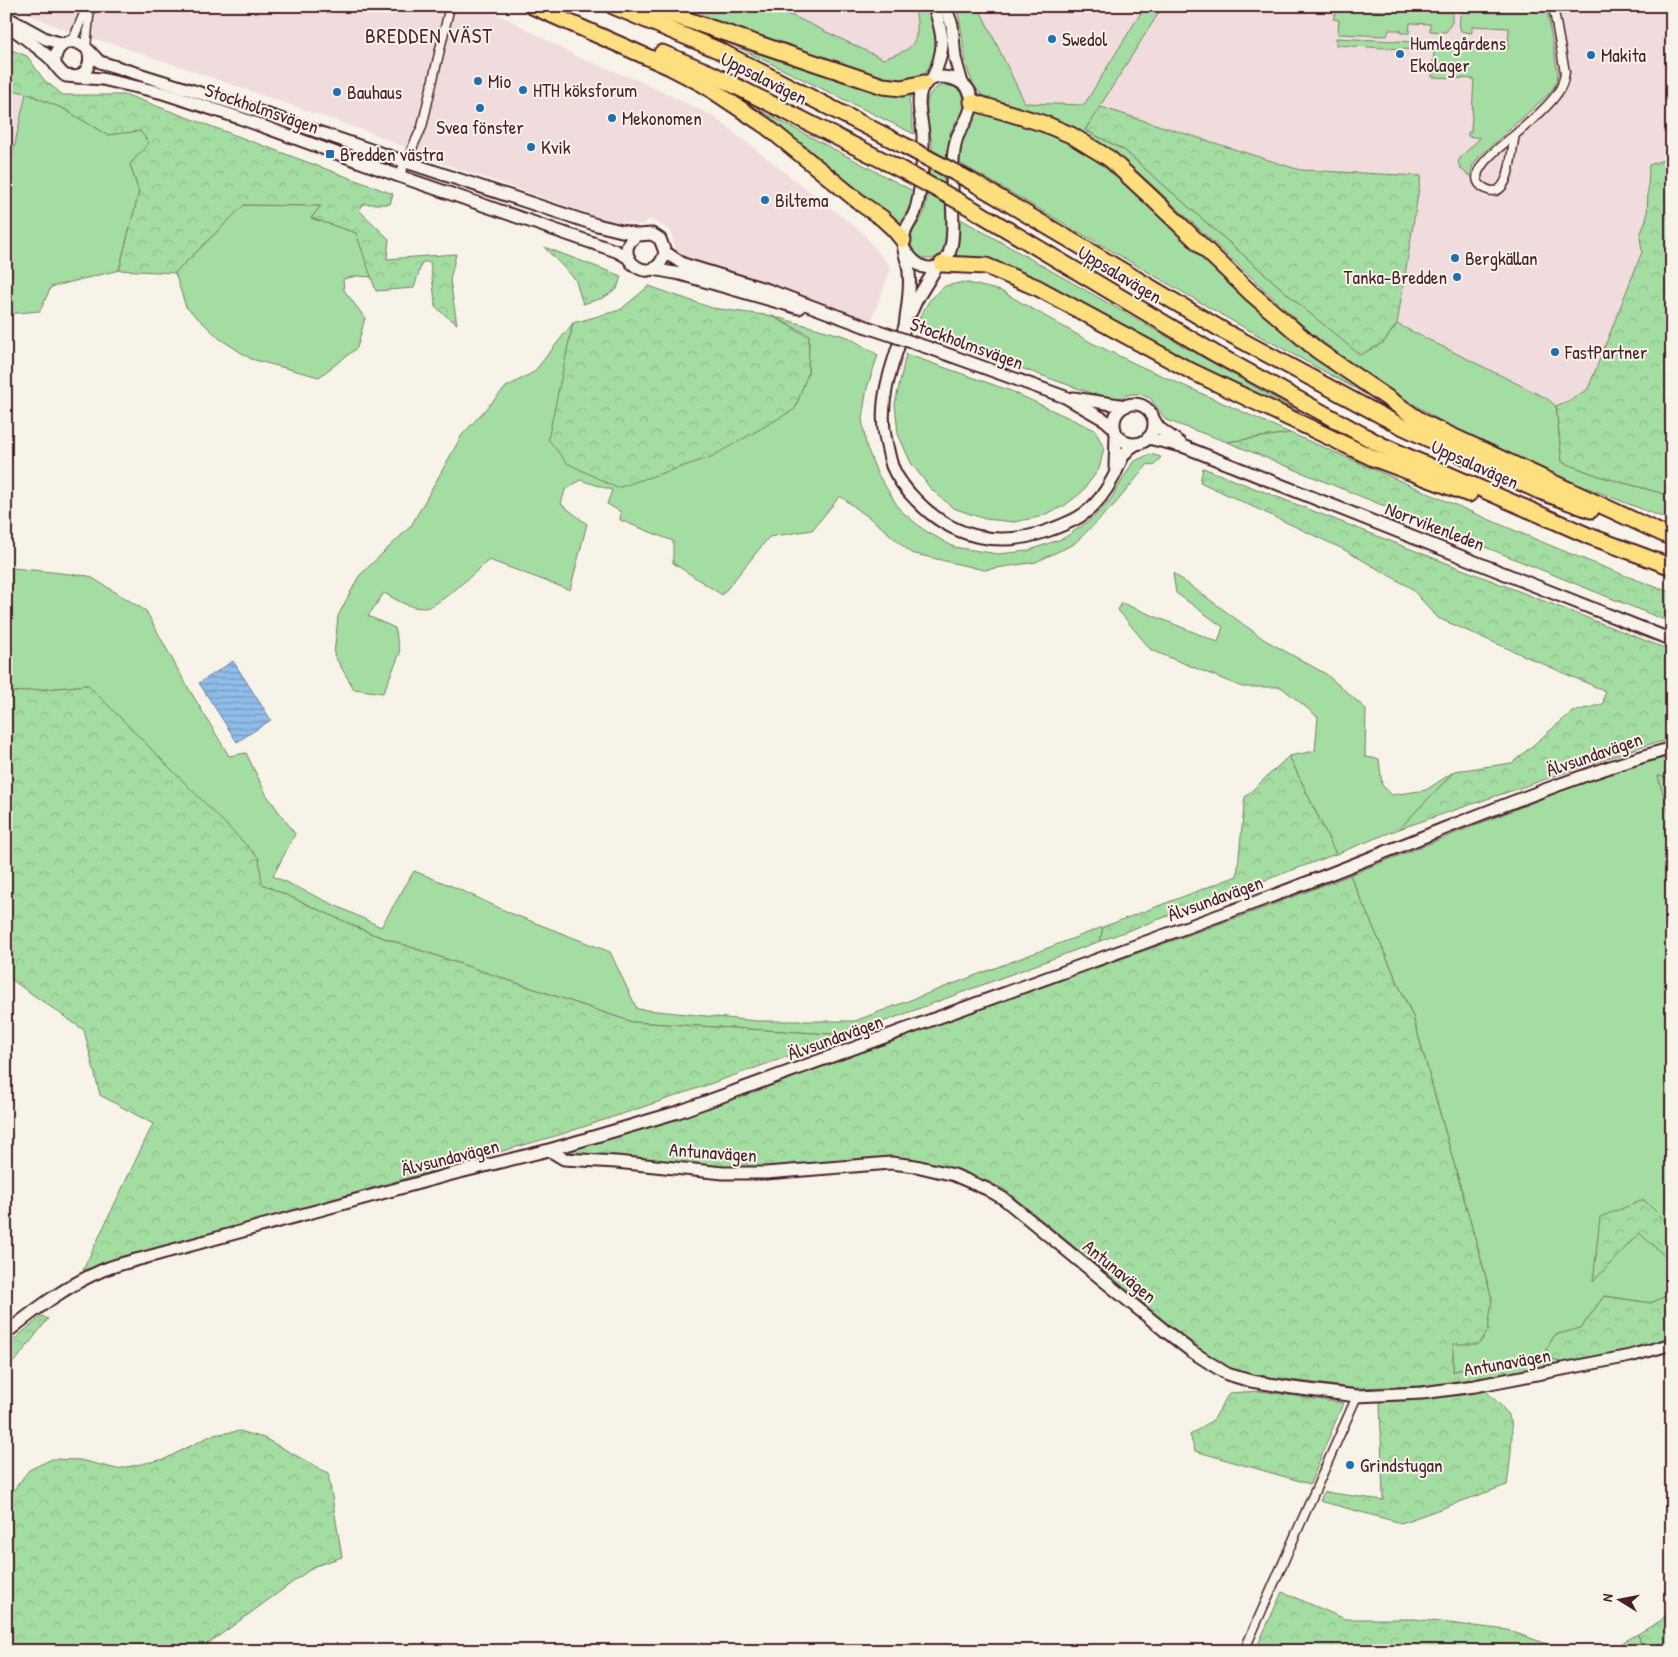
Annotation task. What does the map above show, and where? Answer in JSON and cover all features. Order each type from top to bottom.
[{"type":"highway","points":[[532,6],[670,67],[702,84],[766,126],[863,205],[882,218],[894,229],[903,244]]},
{"type":"highway","name":"Uppsalavägen","points":[[553,6],[710,73],[902,170],[971,208],[1214,353],[1381,445],[1589,536],[1672,567]]},
{"type":"highway","name":"Uppsalavägen","points":[[613,6],[718,50],[969,180],[1224,331],[1396,424],[1537,490],[1672,539]]},
{"type":"highway","points":[[646,6],[883,86],[902,88],[928,81]]},
{"type":"highway","points":[[972,102],[1044,124],[1071,135],[1110,159],[1251,293],[1316,350],[1424,423],[1672,539]]},
{"type":"highway","points":[[939,266],[986,266],[1038,288],[1191,371],[1373,458],[1589,536]]},
{"type":"street","points":[[55,63],[56,52],[75,34],[88,6]]},
{"type":"street","points":[[78,77],[85,73],[90,63],[88,51],[88,6]]},
{"type":"street","points":[[399,176],[422,127],[450,6]]},
{"type":"street","points":[[905,326],[910,295],[909,271],[903,244],[904,234],[915,213],[919,200],[922,168],[923,136],[919,99],[921,90],[936,69],[943,44],[934,6]]},
{"type":"street","points":[[945,6],[952,25],[955,58],[962,83],[970,94],[972,102],[968,118],[958,135],[954,151],[952,183],[953,236],[950,252],[917,299],[905,326],[883,402],[884,435],[893,467],[909,492],[928,513],[954,529],[982,537],[1011,539],[1037,534],[1080,517],[1100,499],[1114,477],[1125,452],[1148,438],[1154,427],[1151,413],[1139,405],[1132,404],[1126,406],[1116,414],[1114,421],[1114,477]]},
{"type":"street","points":[[1515,135],[1505,184],[1493,191],[1483,188],[1479,183],[1478,177],[1480,166],[1502,144],[1515,135],[1552,101],[1561,90],[1564,81],[1563,60],[1553,6]]},
{"type":"street","name":"Stockholmsvägen","points":[[6,17],[46,39],[76,43],[100,62],[245,107],[597,225],[638,235],[647,233],[656,236],[662,244],[664,252],[683,264],[768,290],[1065,397],[1105,420],[1115,431]]},
{"type":"street","name":"Stockholmsvägen","points":[[6,24],[26,38],[55,63],[61,73],[66,76],[102,79],[163,93],[240,118],[613,251],[628,258],[639,269],[653,269],[680,274],[777,303],[860,324]]},
{"type":"street","points":[[928,81],[946,77],[962,83]]},
{"type":"street","points":[[628,258],[629,244],[638,235]]},
{"type":"street","points":[[903,244],[914,262],[926,268],[939,266]]},
{"type":"street","points":[[653,269],[661,262],[664,252]]},
{"type":"street","name":"Stockholmsvägen","points":[[1065,397],[1126,406]]},
{"type":"street","name":"Norrvikenleden","points":[[1154,420],[1159,428],[1184,447]]},
{"type":"street","points":[[1115,431],[1121,440],[1129,444],[1136,444]]},
{"type":"street","name":"Norrvikenleden","points":[[1148,438],[1184,447],[1672,640]]},
{"type":"street","name":"Älvsundavägen","points":[[6,1333],[47,1301],[103,1270],[140,1258],[448,1175],[549,1150],[678,1112],[1285,891],[1562,782],[1627,760],[1672,748]]},
{"type":"street","name":"Antunavägen","points":[[549,1150],[564,1159],[723,1172],[766,1173],[891,1163],[916,1166],[954,1175],[987,1189],[1004,1199],[1191,1351],[1227,1374],[1251,1381],[1356,1396],[1422,1393],[1474,1386],[1630,1356],[1672,1344]]},
{"type":"street","points":[[1244,1651],[1356,1396]]},
{"type":"shaded area","points":[[10,6],[477,6],[516,23],[575,56],[637,80],[713,116],[862,232],[891,268],[871,321],[686,259],[676,251],[670,230],[649,219],[642,225],[607,220],[439,162],[371,133],[110,43],[72,33]]},
{"type":"shaded area","points":[[747,6],[914,6],[918,15],[916,38],[908,50],[883,59],[793,16]]},
{"type":"shaded area","points":[[978,6],[1672,6],[1672,157],[1649,165],[1647,216],[1640,236],[1642,252],[1588,389],[1556,406],[1546,398],[1397,324],[1421,176],[1300,170],[1101,107],[1025,103]]},
{"type":"shaded area","points":[[6,89],[26,93],[6,185]]},
{"type":"green space","points":[[672,6],[747,6],[793,16],[883,59],[906,50],[911,46],[917,30],[913,6],[927,6],[935,32],[935,56],[929,68],[919,78],[907,83],[894,82],[876,78]]},
{"type":"green space","points":[[955,6],[978,6],[1025,103],[1084,105],[1145,6],[1163,6],[1085,130],[1124,150],[1307,311],[1383,343],[1397,324],[1546,398],[1556,406],[1562,462],[1599,476],[1672,496],[1672,521],[1532,466],[1445,424],[1359,369],[1310,332],[1138,172],[1081,134],[991,102],[980,93],[968,71],[962,32]]},
{"type":"green space","points":[[1463,6],[1546,6],[1558,74],[1557,81],[1550,93],[1479,157],[1473,165],[1470,176],[1462,170],[1458,163],[1460,158],[1480,138],[1468,136],[1468,132],[1471,132],[1474,79],[1432,77],[1434,51],[1336,45],[1336,38],[1434,43],[1444,47],[1444,43],[1451,44],[1451,47],[1508,49],[1509,28],[1472,26],[1472,33],[1461,31],[1460,19]]},
{"type":"green space","points":[[1342,8],[1397,12],[1446,8],[1452,13],[1452,22],[1446,32],[1430,31],[1430,24],[1410,23],[1409,33],[1401,33],[1401,30],[1389,30],[1387,36],[1338,34],[1339,20],[1333,19],[1336,11]]},
{"type":"green space","points":[[713,35],[881,93],[894,95],[912,92],[909,100],[914,134]]},
{"type":"green space","points":[[6,48],[27,56],[44,80],[63,95],[127,95],[393,194],[390,204],[364,204],[359,210],[389,239],[387,259],[456,254],[450,280],[457,324],[436,308],[430,262],[422,262],[414,288],[376,291],[356,233],[311,218],[321,206],[244,205],[175,273],[119,270],[139,192],[130,164],[149,143],[140,131],[107,135],[64,109],[26,93],[6,89]]},
{"type":"green space","points":[[944,85],[958,90],[962,94],[965,103],[961,116],[950,133],[944,179],[949,236],[943,254],[927,259],[917,255],[912,246],[911,239],[913,231],[924,213],[928,191],[932,148],[927,103],[929,95],[935,89]]},
{"type":"green space","points":[[26,93],[64,109],[107,135],[140,130],[150,143],[130,164],[139,192],[119,270],[51,287],[40,311],[6,314],[6,185]]},
{"type":"green space","points":[[748,104],[913,191],[911,204],[900,223],[872,203]]},
{"type":"green space","points":[[1101,107],[1300,170],[1421,176],[1397,324],[1383,343],[1360,355],[1307,311],[1124,150],[1085,130]]},
{"type":"green space","points":[[976,111],[1040,130],[1093,158],[1124,183],[1291,338],[1369,396],[1236,323],[956,161],[961,137]]},
{"type":"green space","points":[[1672,157],[1672,496],[1599,476],[1562,462],[1556,406],[1588,389],[1642,252],[1640,236],[1647,216],[1649,165]]},
{"type":"green space","points":[[244,205],[321,206],[311,218],[356,233],[372,277],[357,276],[343,279],[344,290],[365,318],[357,348],[319,377],[251,359],[220,339],[186,307],[175,273]]},
{"type":"green space","points":[[957,217],[1346,439],[1197,368],[1039,282],[955,260],[959,240]]},
{"type":"green space","points":[[544,247],[621,276],[617,289],[603,298],[583,304],[575,279]]},
{"type":"green space","points":[[964,282],[1001,291],[1092,343],[1290,433],[1227,442],[1166,420],[1150,398],[1140,394],[1107,399],[913,329],[929,301],[945,286]]},
{"type":"green space","points":[[649,286],[712,308],[772,316],[809,337],[808,373],[795,409],[711,457],[617,488],[567,463],[548,439],[573,323],[620,310]]},
{"type":"green space","points":[[772,316],[848,337],[878,355],[867,388],[862,418],[866,445],[877,473],[900,510],[924,530],[954,547],[998,554],[1027,551],[1064,538],[1092,519],[1111,499],[1133,462],[1150,454],[1161,457],[1154,466],[1148,464],[1115,504],[1074,544],[1036,562],[984,570],[911,553],[879,525],[840,496],[812,530],[769,537],[722,595],[673,563],[673,541],[620,520],[621,512],[607,504],[612,490],[580,480],[565,490],[561,504],[587,524],[570,590],[489,560],[448,595],[424,608],[413,607],[384,593],[368,616],[395,628],[400,653],[383,693],[354,689],[334,655],[338,616],[359,576],[411,526],[462,435],[506,387],[534,372],[573,323],[549,439],[808,373],[809,335]]},
{"type":"green space","points":[[906,354],[1011,391],[1095,430],[1104,448],[1099,469],[1081,493],[1064,506],[1039,517],[1014,522],[985,519],[953,508],[931,489],[911,463],[898,434],[895,404]]},
{"type":"green space","points":[[1290,433],[1527,536],[1672,593],[1672,623],[1227,442]]},
{"type":"green space","points":[[1203,468],[1672,651],[1672,739],[1643,746],[1399,829],[1455,771],[1512,763],[1572,712],[1603,704],[1605,691],[1438,618],[1411,588],[1343,549],[1200,482]]},
{"type":"green space","points":[[13,568],[89,576],[146,611],[183,679],[229,756],[246,753],[266,794],[295,834],[273,876],[381,927],[414,871],[510,913],[610,952],[637,1009],[756,1021],[855,1021],[1103,927],[1100,941],[848,1035],[632,1022],[372,934],[262,884],[88,685],[6,693],[6,569]]},
{"type":"green space","points":[[1173,573],[1265,640],[1326,674],[1366,709],[1365,757],[1379,759],[1382,785],[1392,795],[1426,790],[1455,771],[1399,829],[1336,854],[1289,756],[1315,751],[1318,717],[1281,687],[1242,687],[1151,650],[1118,610],[1122,603],[1218,642],[1223,627],[1176,593]]},
{"type":"green space","points":[[88,685],[259,858],[262,884],[372,934],[632,1022],[848,1035],[559,1135],[83,1270],[153,1124],[100,1095],[84,1030],[6,976],[6,693]]},
{"type":"green space","points":[[1289,756],[1336,854],[1100,941],[1103,927],[1237,876],[1245,797]]},
{"type":"green space","points":[[1672,756],[1672,779],[1658,776],[1672,824],[1672,1228],[1644,1200],[1593,1281],[1639,1232],[1672,1262],[1672,1293],[1651,1303],[1604,1296],[1581,1328],[1555,1335],[1546,1349],[1551,1358],[1563,1363],[1508,1373],[1485,1361],[1453,1372],[1453,1344],[1492,1299],[1413,1017],[1350,875],[1615,770]]},
{"type":"green space","points":[[1658,776],[1672,779],[1672,824]]},
{"type":"green space","points":[[1350,875],[1413,1017],[1492,1299],[1488,1331],[1479,1344],[1453,1344],[1453,1372],[1485,1361],[1508,1373],[1425,1386],[1353,1388],[1268,1377],[1231,1369],[1194,1345],[1004,1189],[958,1171],[909,1159],[881,1158],[767,1168],[725,1168],[573,1153],[570,1148],[677,1118],[1264,908]]},
{"type":"green space","points":[[1644,1200],[1672,1228],[1672,1262],[1639,1233],[1593,1282],[1600,1217]]},
{"type":"green space","points":[[1672,1293],[1672,1339],[1661,1343],[1563,1363],[1551,1358],[1546,1349],[1555,1335],[1581,1328],[1604,1296],[1651,1303]]},
{"type":"green space","points":[[42,1316],[48,1319],[17,1359],[6,1368],[6,1346]]},
{"type":"green space","points":[[1260,1391],[1343,1403],[1310,1484],[1195,1451],[1190,1435],[1214,1419],[1229,1393]]},
{"type":"green space","points":[[1486,1391],[1504,1409],[1511,1422],[1512,1444],[1507,1485],[1401,1523],[1320,1501],[1324,1492],[1383,1500],[1380,1402],[1424,1399]]},
{"type":"green space","points":[[240,1431],[264,1438],[328,1473],[342,1557],[315,1566],[198,1651],[6,1651],[6,1500],[29,1470],[52,1459],[80,1460],[117,1469],[165,1459],[212,1435]]},
{"type":"green space","points":[[1282,1592],[1345,1619],[1415,1619],[1507,1630],[1550,1645],[1557,1651],[1255,1651]]},
{"type":"green space","points":[[1672,1609],[1672,1651],[1643,1651],[1638,1634],[1660,1621]]},
{"type":"green space","points":[[1638,1634],[1643,1651],[1607,1651]]},
{"type":"water","points":[[233,661],[271,720],[237,742],[199,683]]},
{"type":"place","name":"Swedol","points":[[1052,39]]},
{"type":"place","name":"Humlegårdens Ekolager","points":[[1400,54]]},
{"type":"place","name":"Makita","points":[[1591,55]]},
{"type":"place","name":"Mio","points":[[478,81]]},
{"type":"place","name":"HTH köksforum","points":[[523,90]]},
{"type":"place","name":"Bauhaus","points":[[337,92]]},
{"type":"place","name":"Svea fönster","points":[[480,108]]},
{"type":"place","name":"Mekonomen","points":[[612,118]]},
{"type":"place","name":"Kvik","points":[[531,147]]},
{"type":"place","name":"Bredden västra","points":[[330,154]]},
{"type":"place","name":"Biltema","points":[[765,200]]},
{"type":"place","name":"Bergkällan","points":[[1455,258]]},
{"type":"place","name":"Tanka-Bredden","points":[[1457,277]]},
{"type":"place","name":"FastPartner","points":[[1555,352]]},
{"type":"place","name":"Grindstugan","points":[[1350,1465]]},
{"type":"district","name":"BREDDEN VÄST","points":[[429,36]]}]
